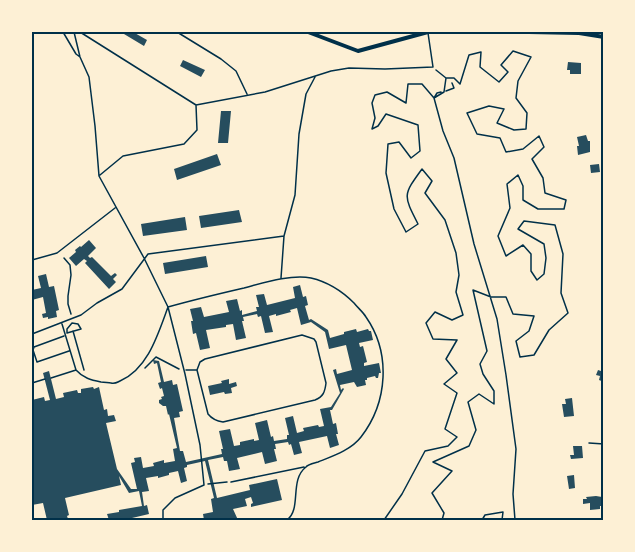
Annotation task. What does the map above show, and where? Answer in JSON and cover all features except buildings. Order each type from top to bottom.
[{"type":"street","points":[[308,32],[358,51],[434,32]]},
{"type":"street","points":[[529,32],[579,33],[603,38]]},
{"type":"lane","points":[[63,32],[76,54],[81,57]]},
{"type":"lane","points":[[74,32],[89,77],[99,176],[168,307],[202,454],[204,485],[175,498],[163,510],[163,520]]},
{"type":"lane","points":[[80,32],[196,105],[265,92],[331,71],[349,68],[433,67],[428,32]]},
{"type":"lane","points":[[177,32],[221,58],[236,71],[248,95]]},
{"type":"lane","points":[[281,279],[284,236],[295,195],[306,94],[315,77]]},
{"type":"lane","points":[[99,176],[123,156],[184,144],[197,130],[196,105]]},
{"type":"lane","points":[[32,260],[57,253],[115,208]]},
{"type":"lane","points":[[32,334],[81,315],[122,289],[148,254],[284,236]]},
{"type":"lane","points":[[168,307],[281,279],[310,278],[329,284],[347,297],[366,316],[376,334],[384,375],[381,397],[373,417],[360,438],[342,452],[305,467],[231,482]]},
{"type":"lane","points":[[62,323],[76,370],[92,380],[113,384],[135,371],[146,358],[168,307]]},
{"type":"lane","points":[[65,335],[34,347],[37,362],[70,351]]},
{"type":"lane","points":[[51,378],[76,370]]},
{"type":"lane","points":[[32,383],[45,379]]},
{"type":"lane","points":[[589,443],[603,444]]},
{"type":"lane","points":[[287,520],[291,518],[295,502],[296,482],[305,467]]},
{"type":"path","points":[[433,67],[446,78],[454,78],[460,84],[469,55],[481,52],[480,67],[499,82],[508,72],[501,65],[513,51],[531,57],[519,81],[516,98],[527,113],[526,129],[514,130],[497,123],[504,109],[489,106],[467,113],[477,134],[500,138],[506,152],[523,148],[538,136],[544,147],[532,159],[543,178],[545,193],[566,200],[564,209],[538,209],[523,200],[523,186],[518,175],[507,184],[510,208],[498,236],[506,256],[523,245],[531,254],[531,271],[537,280],[544,274],[546,258],[544,243],[518,229],[524,221],[555,225],[563,254],[561,293],[568,313],[549,330],[534,356],[520,357],[516,341],[529,331],[534,316],[513,314],[506,297],[491,297],[473,290],[487,351],[480,364],[483,374],[494,391],[494,404],[479,394],[468,402],[476,430],[469,446],[433,462],[452,471],[432,493],[444,513],[442,520]]},
{"type":"path","points":[[444,92],[446,78]]},
{"type":"path","points":[[434,98],[437,93],[454,88],[452,83]]},
{"type":"path","points":[[384,520],[402,494],[424,451],[447,446],[457,437],[445,429],[458,393],[444,384],[457,373],[446,359],[457,340],[433,339],[426,323],[435,312],[452,320],[463,315],[456,292],[459,275],[456,253],[445,220],[424,193],[432,181],[422,169],[408,189],[408,204],[418,224],[406,232],[394,208],[386,173],[388,144],[399,142],[411,158],[420,151],[418,125],[386,114],[378,126],[372,129],[375,118],[372,103],[375,95],[387,92],[406,103],[408,84],[422,84],[434,98],[453,158],[474,244],[497,319],[516,449],[513,494],[515,520]]},
{"type":"path","points":[[64,258],[70,266],[68,304],[71,315]]},
{"type":"path","points":[[72,323],[78,324],[81,329],[73,331],[67,333],[72,323]]},
{"type":"path","points":[[73,331],[84,370]]},
{"type":"path","points":[[302,335],[316,342],[326,383],[323,395],[315,400],[223,422],[217,421],[208,414],[197,370],[200,362],[205,359],[302,335]]},
{"type":"path","points":[[145,368],[156,357],[179,369],[197,370]]},
{"type":"path","points":[[204,485],[231,482]]},
{"type":"path","points":[[482,520],[484,515],[503,512],[502,520]]}]
